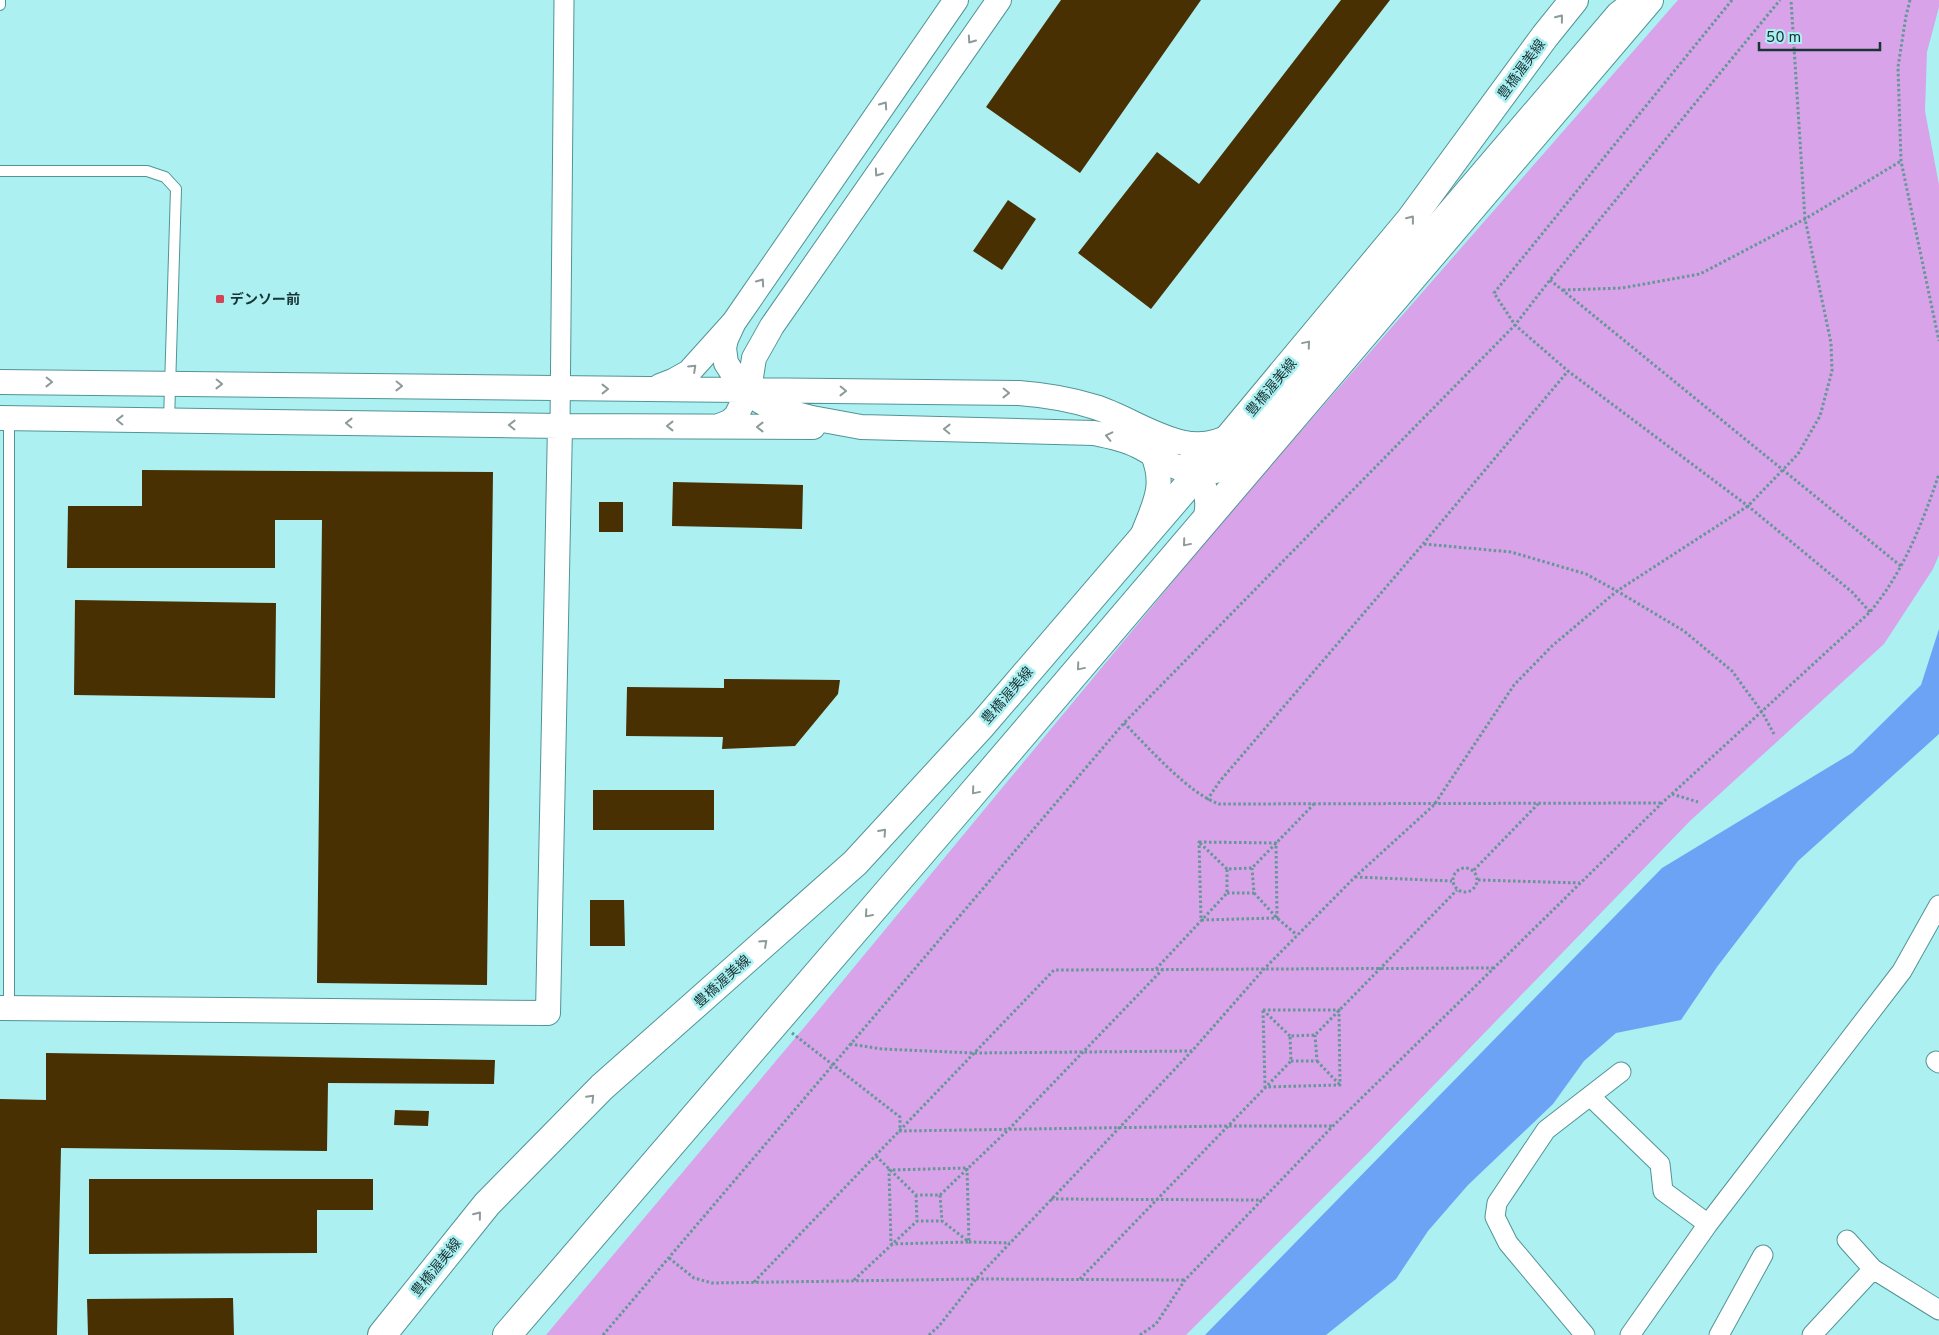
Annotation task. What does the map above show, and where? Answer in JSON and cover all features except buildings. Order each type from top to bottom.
[{"type":"main road","name":"豊橋渥美線","points":[[382,1335],[487,1204],[602,1087],[855,863],[982,725],[1198,474],[1410,220],[1545,36],[1574,0]]},
{"type":"main road","points":[[507,1335],[966,801],[1648,0]]},
{"type":"street","points":[[4,1008],[548,1014],[561,388],[564,0]]},
{"type":"street","points":[[650,389],[673,381],[689,372],[734,322],[956,0]]},
{"type":"street","points":[[719,426],[729,422],[736,416],[749,390],[754,358],[772,326],[999,0]]},
{"type":"street","points":[[5,419],[560,426],[861,427],[1094,433],[1126,440],[1176,467],[1198,474],[1226,468],[1240,457],[1618,14],[1636,0]]},
{"type":"street","points":[[734,322],[724,348],[726,363],[737,380],[758,400],[770,407],[812,418],[861,427]]},
{"type":"street","points":[[772,326],[766,350],[765,362],[767,371],[776,382],[794,391]]},
{"type":"street","points":[[0,382],[749,390],[1046,396],[1117,414],[1169,448],[1198,474],[1204,485],[1208,498],[1205,521]]},
{"type":"street","points":[[1135,424],[1187,444],[1216,443],[1231,435]]},
{"type":"street","points":[[1141,540],[1160,487],[1159,472],[1153,455]]},
{"type":"street","points":[[1630,1335],[1708,1224],[1902,972],[1939,905]]},
{"type":"street","points":[[1585,1335],[1508,1243],[1495,1218],[1497,1203],[1546,1130],[1621,1072]]},
{"type":"street","points":[[1590,1096],[1660,1164],[1663,1191],[1708,1224]]},
{"type":"street","points":[[1847,1240],[1873,1269],[1939,1310]]},
{"type":"street","points":[[1719,1335],[1763,1255]]},
{"type":"street","points":[[1812,1335],[1873,1269]]},
{"type":"lane","points":[[0,0],[0,5]]},
{"type":"lane","points":[[0,171],[147,171],[165,177],[176,189],[169,420]]},
{"type":"lane","points":[[4,1008],[5,419]]},
{"type":"path","points":[[1732,0],[1494,293],[1515,325],[1568,371],[1748,506],[1852,592],[1870,612]]},
{"type":"path","points":[[602,1335],[1124,723],[1515,325],[1780,0]]},
{"type":"path","points":[[929,1335],[940,1326],[976,1279],[1192,1051],[1264,969],[1355,877],[1434,805],[1514,685],[1552,646],[1617,590],[1748,506],[1798,454],[1820,416],[1832,371],[1831,342],[1805,220],[1791,0]]},
{"type":"path","points":[[1910,0],[1898,68],[1901,161],[1939,341]]},
{"type":"path","points":[[1562,290],[1622,288],[1700,274],[1805,220],[1901,161]]},
{"type":"path","points":[[1550,280],[1902,567]]},
{"type":"path","points":[[1207,800],[1220,781],[1568,371]]},
{"type":"path","points":[[1140,1335],[1156,1324],[1185,1280],[1333,1126],[1662,803],[1870,612],[1884,595],[1902,567],[1925,515],[1939,474]]},
{"type":"path","points":[[1423,544],[1511,552],[1586,574],[1617,590],[1684,631],[1732,671],[1762,712],[1774,734]]},
{"type":"path","points":[[1124,723],[1188,786],[1207,800],[1219,804],[1662,803]]},
{"type":"path","points":[[1672,794],[1698,802]]},
{"type":"path","points":[[1227,869],[1252,868],[1314,804]]},
{"type":"path","points":[[1474,870],[1538,804]]},
{"type":"path","points":[[1199,842],[1276,843]]},
{"type":"path","points":[[1156,970],[1227,893],[1227,869],[1199,842]]},
{"type":"path","points":[[1199,842],[1201,920]]},
{"type":"path","points":[[1276,843],[1277,918]]},
{"type":"path","points":[[1464,866],[1474,870],[1478,880],[1474,889],[1465,893],[1458,890],[1452,881],[1455,871],[1464,866]]},
{"type":"path","points":[[1252,868],[1254,893],[1277,918],[1297,935]]},
{"type":"path","points":[[1355,877],[1452,881]]},
{"type":"path","points":[[1478,880],[1580,883]]},
{"type":"path","points":[[1290,1036],[1315,1035],[1458,890]]},
{"type":"path","points":[[1227,893],[1254,893]]},
{"type":"path","points":[[1201,920],[1277,918]]},
{"type":"path","points":[[754,1282],[1054,970],[1494,968]]},
{"type":"path","points":[[876,1156],[916,1195],[940,1195],[1008,1130],[1162,970]]},
{"type":"path","points":[[1263,1010],[1339,1010]]},
{"type":"path","points":[[1263,1010],[1290,1036],[1291,1061]]},
{"type":"path","points":[[1263,1010],[1265,1087]]},
{"type":"path","points":[[1339,1010],[1340,1085]]},
{"type":"path","points":[[776,1021],[900,1117],[900,1131]]},
{"type":"path","points":[[1315,1035],[1317,1061],[1340,1085]]},
{"type":"path","points":[[849,1044],[882,1049],[974,1054],[1192,1051]]},
{"type":"path","points":[[1080,1279],[1291,1061],[1317,1061]]},
{"type":"path","points":[[1265,1087],[1340,1085]]},
{"type":"path","points":[[900,1131],[1333,1126]]},
{"type":"path","points":[[889,1170],[967,1168]]},
{"type":"path","points":[[967,1168],[969,1242]]},
{"type":"path","points":[[889,1170],[891,1244]]},
{"type":"path","points":[[916,1195],[917,1221]]},
{"type":"path","points":[[940,1195],[942,1221]]},
{"type":"path","points":[[1050,1200],[1262,1200]]},
{"type":"path","points":[[854,1281],[917,1221],[942,1221],[969,1242]]},
{"type":"path","points":[[891,1244],[1010,1243]]},
{"type":"path","points":[[669,1258],[694,1278],[712,1283],[976,1279],[1185,1280]]},
{"type":"shaded area","points":[[1678,0],[1939,0],[1939,7],[1927,52],[1925,111],[1939,185],[1939,555],[1933,569],[1884,644],[1690,821],[1368,1153],[1186,1335],[546,1335],[817,1012],[1232,510]]},
{"type":"water","points":[[1939,629],[1939,734],[1798,861],[1717,967],[1681,1020],[1616,1033],[1584,1061],[1553,1104],[1468,1185],[1428,1231],[1396,1279],[1326,1335],[1205,1335],[1662,868],[1852,753],[1921,685]]},
{"type":"place","name":"デンソー前","points":[[220,299]]}]
